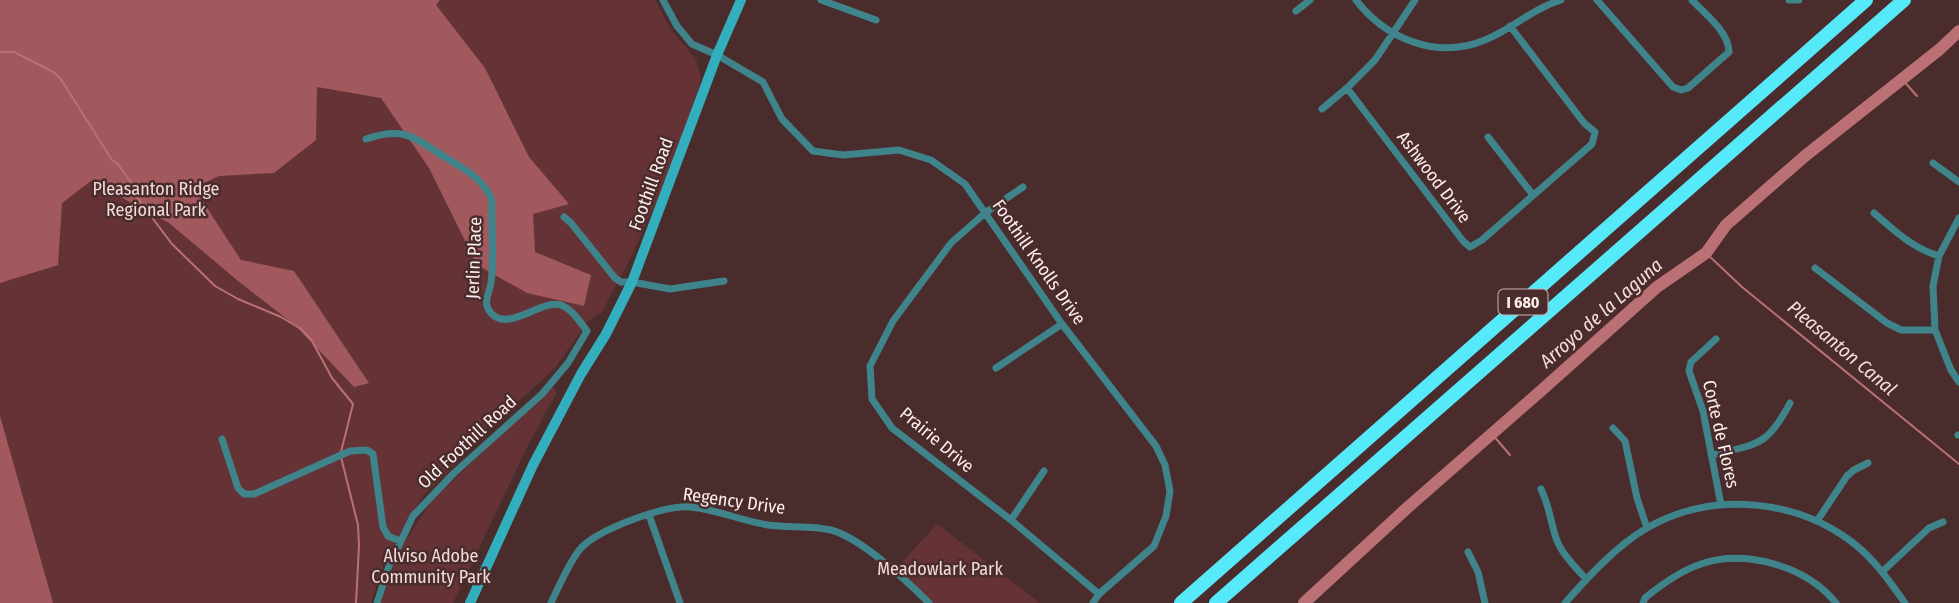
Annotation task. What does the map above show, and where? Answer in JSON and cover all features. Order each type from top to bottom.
[{"type":"highway","name":"I 680","points":[[1181,603],[1866,0]]},
{"type":"highway","name":"I 680","points":[[1216,603],[1904,0]]},
{"type":"main road","name":"Foothill Road","points":[[470,603],[533,465],[632,282],[717,55],[741,0]]},
{"type":"main road","name":"Foothill Road","points":[[463,603],[542,434],[581,374]]},
{"type":"street","name":"Foothill Knolls Drive","points":[[663,0],[670,15],[692,44],[763,82],[782,119],[813,151],[843,155],[898,149],[931,160],[965,184],[1062,324],[1156,446],[1165,465],[1170,491],[1166,516],[1154,546],[1099,594],[1093,603]]},
{"type":"street","points":[[821,0],[876,20]]},
{"type":"street","points":[[1296,11],[1310,0]]},
{"type":"street","points":[[1356,0],[1370,17],[1392,34],[1431,47],[1453,48],[1485,40],[1535,10],[1561,0]]},
{"type":"street","points":[[1322,109],[1347,89],[1375,60],[1415,0]]},
{"type":"street","points":[[1597,0],[1673,87],[1681,90],[1688,88],[1729,52],[1725,37],[1692,0]]},
{"type":"street","points":[[1789,0],[1800,0]]},
{"type":"street","name":"Ashwood Drive","points":[[1347,89],[1470,247],[1482,240],[1592,144],[1595,132],[1584,124],[1510,26]]},
{"type":"street","name":"Jerlin Place","points":[[366,139],[381,134],[406,134],[476,177],[485,188],[491,198],[493,270],[485,299],[494,317],[514,318],[551,304],[562,305],[574,314],[587,331]]},
{"type":"street","points":[[1488,137],[1533,195]]},
{"type":"street","points":[[1933,163],[1959,182]]},
{"type":"street","name":"Prairie Drive","points":[[1023,187],[985,213],[951,243],[893,321],[870,366],[872,400],[892,428],[1011,520],[1099,594]]},
{"type":"street","points":[[1874,213],[1912,245],[1939,256]]},
{"type":"street","points":[[564,217],[621,282],[670,289],[724,281]]},
{"type":"street","points":[[1959,218],[1939,256],[1933,286],[1935,330],[1955,368],[1959,382]]},
{"type":"street","points":[[1815,268],[1887,323],[1901,330],[1935,330]]},
{"type":"street","points":[[996,368],[1062,324]]},
{"type":"street","points":[[587,331],[606,334]]},
{"type":"street","name":"Old Foothill Road","points":[[377,603],[388,566],[407,525],[420,507],[542,394],[568,363],[587,331]]},
{"type":"street","name":"Corte de Flores","points":[[1716,339],[1691,362],[1689,371],[1703,411],[1721,505]]},
{"type":"street","points":[[1712,455],[1753,445],[1768,437],[1779,425],[1790,403]]},
{"type":"street","points":[[1613,428],[1625,441],[1637,498],[1647,528]]},
{"type":"street","points":[[222,439],[238,488],[244,494],[254,494],[350,451],[367,450],[373,454],[383,527],[388,536],[400,541]]},
{"type":"street","points":[[1817,521],[1847,476],[1868,463]]},
{"type":"street","points":[[1011,520],[1044,471]]},
{"type":"street","points":[[1541,489],[1549,504],[1557,540],[1586,579]]},
{"type":"street","points":[[1565,603],[1619,548],[1647,528],[1688,511],[1749,503],[1817,521],[1856,546],[1883,572],[1905,603]]},
{"type":"street","name":"Regency Drive","points":[[551,603],[580,548],[610,529],[670,508],[689,507],[768,525],[833,530],[856,542],[929,603]]},
{"type":"street","points":[[649,515],[680,603]]},
{"type":"street","points":[[1883,572],[1929,528],[1943,522]]},
{"type":"street","points":[[1468,552],[1478,572],[1485,603]]},
{"type":"street","points":[[1643,603],[1645,598],[1675,576],[1701,564],[1723,559],[1745,559],[1789,569],[1829,594],[1836,603]]},
{"type":"green space","name":"Pleasanton Ridge Regional Park","points":[[0,0],[655,0],[672,31],[696,59],[701,80],[671,170],[602,312],[588,321],[555,368],[490,425],[423,496],[391,550],[371,603],[0,603]]},
{"type":"green space","name":"Pleasanton Ridge Regional Park","points":[[0,0],[440,0],[436,5],[485,68],[529,157],[569,204],[533,214],[535,252],[591,275],[584,306],[527,293],[477,265],[429,168],[381,98],[317,87],[316,140],[274,173],[219,176],[194,188],[241,260],[294,271],[369,383],[354,387],[296,326],[169,223],[91,181],[62,203],[58,265],[0,283]]},
{"type":"green space","name":"Alviso Adobe Community Park","points":[[552,387],[557,392],[528,445],[453,603],[381,603],[402,546],[433,499]]},
{"type":"green space","points":[[0,416],[53,603],[0,603]]},
{"type":"green space","name":"Meadowlark Park","points":[[937,524],[1040,603],[927,603],[893,572]]},
{"type":"waterway","name":"Arroyo de la Laguna","points":[[1304,603],[1657,287],[1706,253],[1726,225],[1805,156],[1959,31]]},
{"type":"waterway","points":[[0,52],[14,52],[55,73],[112,160],[130,181],[141,203],[172,244],[215,286],[281,317],[301,329],[312,341],[332,378],[353,404],[341,452]]},
{"type":"waterway","points":[[1902,79],[1917,96]]},
{"type":"waterway","name":"Pleasanton Canal","points":[[1706,253],[1742,287],[1959,464]]},
{"type":"waterway","points":[[1492,434],[1510,455]]},
{"type":"waterway","points":[[341,457],[358,525],[356,603]]}]
